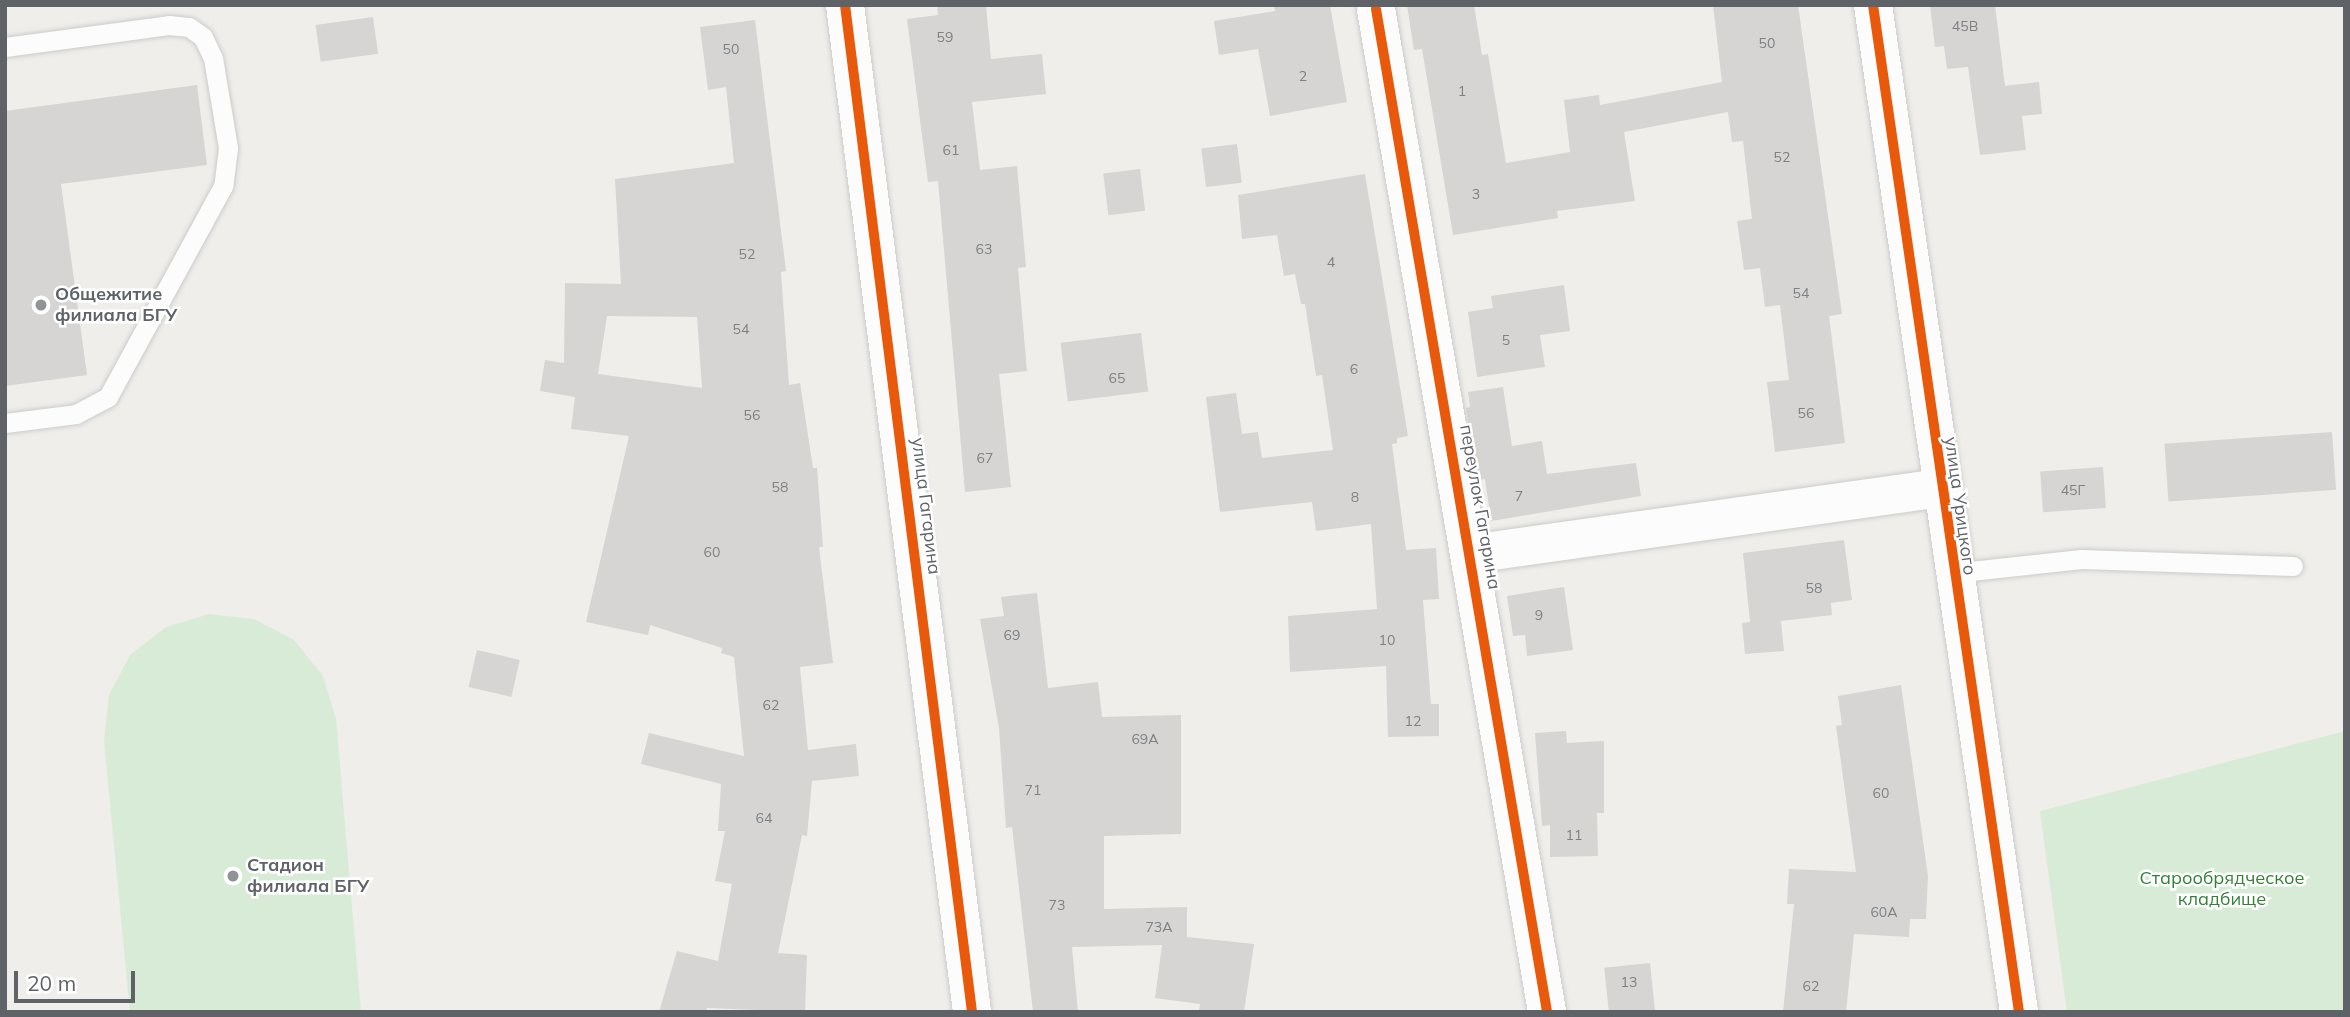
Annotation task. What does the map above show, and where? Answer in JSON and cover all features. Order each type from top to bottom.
[{"type":"street","name":"улица Гагарина","points":[[845,5],[972,1012]]},
{"type":"street","name":"улица Урицкого","points":[[1873,5],[1952,573],[2019,1012]]},
{"type":"street","name":"переулок Гагарина","points":[[1376,9],[1547,1012]]},
{"type":"street","points":[[1471,554],[1940,488]]},
{"type":"lane","points":[[5,47],[169,25],[189,27],[203,37],[213,58],[228,148],[223,186],[108,397],[76,414],[5,423]]},
{"type":"lane","points":[[1952,573],[2081,559],[2292,566]]},
{"type":"green space","name":"Стадион филиала БГУ","points":[[209,614],[254,619],[294,640],[323,676],[336,719],[361,1012],[130,1012],[104,741],[109,695],[130,655],[166,627]]},
{"type":"green space","name":"Старообрядческое кладбище","points":[[2345,731],[2345,1012],[2067,1012],[2040,811]]},
{"type":"building","points":[[937,5],[986,5],[991,59],[1042,54],[1046,94],[972,102],[980,170],[1017,166],[1026,267],[1018,268],[1027,371],[999,374],[1011,487],[965,492],[938,181],[928,182],[907,19],[938,15]]},
{"type":"building","points":[[1274,5],[1330,5],[1347,102],[1270,116],[1258,49],[1219,55],[1214,21],[1275,11]]},
{"type":"building","points":[[1407,5],[1474,5],[1482,55],[1488,54],[1506,163],[1570,152],[1564,100],[1599,95],[1600,105],[1722,82],[1713,5],[1798,5],[1842,314],[1829,316],[1845,443],[1775,452],[1767,382],[1789,380],[1780,305],[1765,307],[1760,268],[1744,270],[1737,221],[1752,219],[1743,141],[1732,142],[1728,112],[1624,132],[1635,201],[1557,211],[1558,218],[1453,235],[1422,49],[1414,50]]},
{"type":"building","points":[[1930,5],[1995,5],[2005,86],[2039,82],[2042,114],[2022,116],[2026,150],[1980,155],[1968,67],[1947,69],[1944,46],[1935,47]]},
{"type":"building","points":[[373,17],[378,54],[321,62],[316,25]]},
{"type":"building","points":[[755,20],[786,271],[781,272],[789,385],[800,383],[813,468],[817,468],[823,547],[819,547],[833,663],[800,667],[808,750],[856,744],[859,776],[812,781],[807,836],[802,835],[778,953],[807,955],[805,1012],[707,1008],[706,1012],[659,1012],[677,951],[718,961],[732,884],[715,881],[725,831],[718,831],[721,784],[641,764],[649,733],[744,756],[734,657],[721,653],[722,648],[650,625],[648,635],[586,622],[629,436],[571,429],[575,397],[540,391],[545,360],[564,363],[565,283],[621,284],[615,179],[734,163],[726,87],[708,90],[700,27]],"holes":[[[607,316],[697,317],[702,388],[598,374]]]},
{"type":"building","name":"Общежитие филиала БГУ","points":[[197,85],[207,165],[61,184],[87,375],[5,386],[5,111]]},
{"type":"building","points":[[1237,144],[1242,183],[1206,187],[1201,148]]},
{"type":"building","points":[[1140,169],[1145,211],[1108,215],[1103,174]]},
{"type":"building","points":[[1365,174],[1408,436],[1397,438],[1397,443],[1392,444],[1406,550],[1436,548],[1439,599],[1423,600],[1431,704],[1439,704],[1439,736],[1388,737],[1386,666],[1290,672],[1288,616],[1377,609],[1371,524],[1316,531],[1312,502],[1220,512],[1206,397],[1236,393],[1242,434],[1258,432],[1262,458],[1333,450],[1322,375],[1316,376],[1305,304],[1301,304],[1295,274],[1284,276],[1277,235],[1242,239],[1238,195]]},
{"type":"building","points":[[1564,285],[1570,331],[1540,335],[1545,367],[1477,377],[1468,312],[1493,308],[1491,296]]},
{"type":"building","points":[[1141,333],[1148,392],[1068,401],[1061,343]]},
{"type":"building","points":[[1503,387],[1512,446],[1542,441],[1547,474],[1636,463],[1641,496],[1491,521],[1485,479],[1478,480],[1466,408],[1470,407],[1468,392]]},
{"type":"building","points":[[2332,432],[2336,490],[2168,502],[2164,444]]},
{"type":"building","points":[[2103,467],[2106,508],[2043,512],[2040,471]]},
{"type":"building","points":[[1844,540],[1852,600],[1831,603],[1832,615],[1781,621],[1784,651],[1745,654],[1742,623],[1750,622],[1743,553]]},
{"type":"building","points":[[1564,587],[1573,650],[1527,656],[1525,635],[1513,636],[1507,596]]},
{"type":"building","points":[[1037,593],[1048,688],[1098,682],[1102,717],[1181,715],[1181,834],[1104,836],[1104,909],[1187,907],[1187,937],[1254,944],[1244,1012],[1199,1012],[1200,1004],[1155,998],[1162,945],[1072,947],[1078,1012],[1033,1012],[1012,827],[1006,828],[999,728],[980,619],[1004,616],[1001,597]]},
{"type":"building","points":[[477,650],[520,660],[511,697],[468,687]]},
{"type":"building","points":[[1901,685],[1928,876],[1926,919],[1910,919],[1909,937],[1854,934],[1846,1012],[1783,1012],[1794,904],[1787,904],[1789,869],[1856,872],[1836,726],[1842,725],[1838,696]]},
{"type":"building","points":[[1566,731],[1567,743],[1604,741],[1604,813],[1597,813],[1598,856],[1550,857],[1550,825],[1542,826],[1535,733]]},
{"type":"building","points":[[1650,963],[1655,1012],[1609,1012],[1604,968]]},
{"type":"cycle path","points":[[845,5],[972,1012]]},
{"type":"cycle path","points":[[1873,5],[2019,1012]]},
{"type":"cycle path","points":[[1376,9],[1547,1012]]},
{"type":"place","name":"Общежитие филиала БГУ","points":[[41,305]]},
{"type":"place","name":"Стадион филиала БГУ","points":[[233,876]]}]
